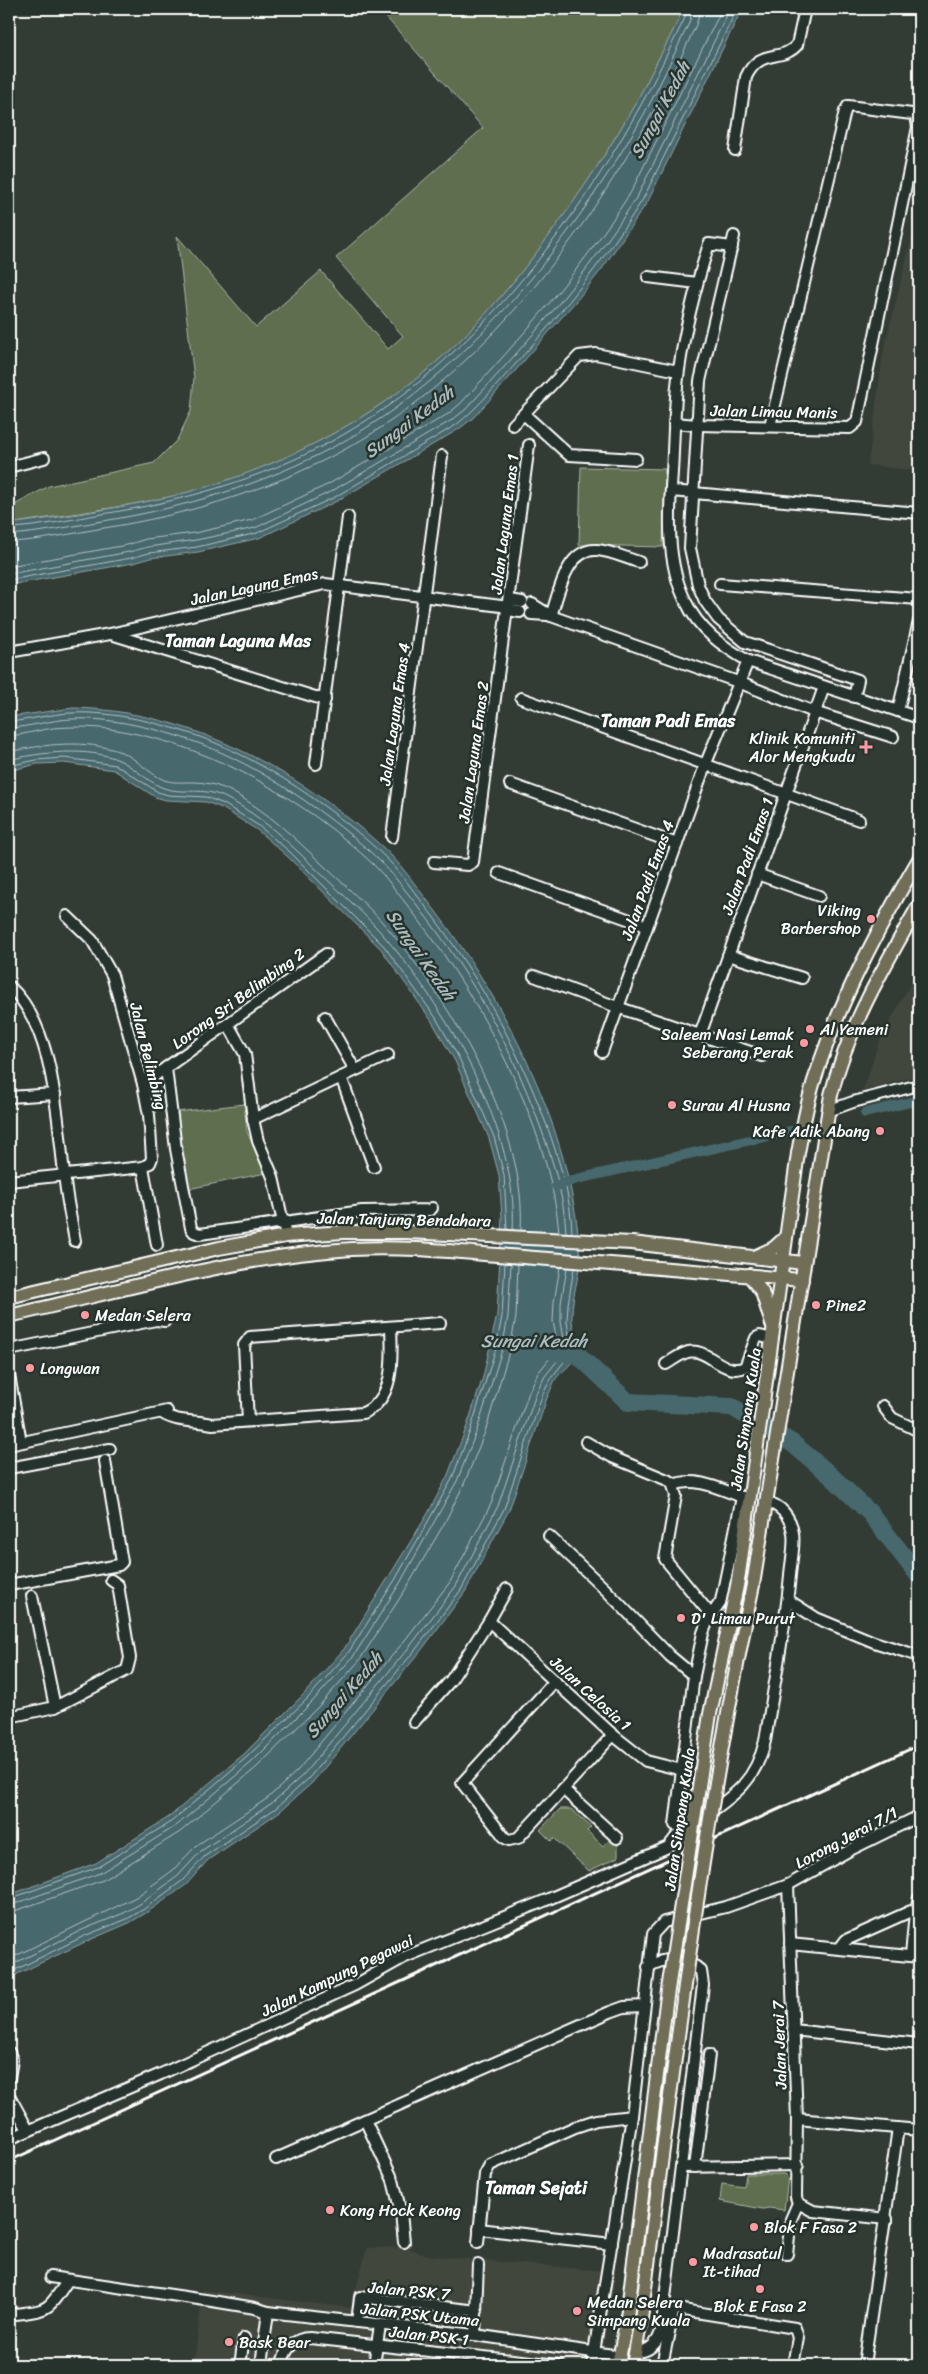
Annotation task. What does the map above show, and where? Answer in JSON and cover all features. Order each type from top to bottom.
[{"type":"main road","name":"Jalan Simpang Kuala","points":[[619,2361],[627,2317],[666,2003],[710,1714],[738,1581],[747,1496],[758,1444],[798,1153],[816,1075],[850,990],[895,901],[919,859]]},
{"type":"main road","name":"Jalan Simpang Kuala","points":[[633,2365],[641,2319],[676,2052],[726,1717],[753,1584],[828,1111],[839,1068],[858,1019],[919,905]]},
{"type":"main road","name":"Jalan Tanjung Bendahara","points":[[9,1297],[160,1261],[286,1236],[344,1232],[632,1243],[803,1263]]},
{"type":"main road","points":[[751,1258],[774,1248],[786,1237]]},
{"type":"main road","name":"Jalan Tanjung Bendahara","points":[[9,1316],[282,1257],[336,1250],[391,1248],[456,1252],[628,1264],[802,1280]]},
{"type":"main road","points":[[160,1261],[164,1281]]},
{"type":"main road","points":[[749,1275],[762,1292],[773,1334]]},
{"type":"street","points":[[735,150],[744,86],[750,69],[758,60],[789,50],[797,45],[805,9]]},
{"type":"street","name":"Jalan Limau Manis","points":[[674,423],[697,425],[850,428],[858,422],[918,127],[916,116],[912,114],[848,106],[845,110],[770,426]]},
{"type":"street","points":[[734,236],[703,363],[697,425],[690,548],[693,564],[705,601],[718,619],[745,642],[858,680],[854,697]]},
{"type":"street","points":[[732,247],[709,244],[697,283],[678,371],[671,490],[671,543],[674,570],[686,603],[705,631],[726,648],[748,661],[824,688],[919,718]]},
{"type":"street","points":[[648,277],[697,283]]},
{"type":"street","points":[[513,425],[525,415],[579,356],[596,354],[678,371]]},
{"type":"street","points":[[525,415],[569,455],[636,459]]},
{"type":"street","name":"Jalan Laguna Emas 1","points":[[509,606],[530,445]]},
{"type":"street","name":"Jalan Laguna Emas 4","points":[[392,837],[442,456]]},
{"type":"street","points":[[9,466],[44,458]]},
{"type":"street","points":[[671,490],[693,494],[919,512]]},
{"type":"street","points":[[316,764],[348,517]]},
{"type":"street","points":[[551,616],[566,573],[573,560],[583,551],[603,551],[639,562]]},
{"type":"street","points":[[720,584],[919,599]]},
{"type":"street","name":"Jalan Laguna Emas","points":[[9,652],[110,634],[320,585],[339,586],[526,608],[738,682],[814,712],[893,737]]},
{"type":"street","name":"Jalan Laguna Emas 2","points":[[434,862],[468,865],[473,862],[509,606]]},
{"type":"street","points":[[898,711],[919,622]]},
{"type":"street","points":[[110,634],[325,700]]},
{"type":"street","name":"Jalan Padi Emas 4","points":[[602,1052],[706,763],[748,661]]},
{"type":"street","name":"Jalan Padi Emas 1","points":[[700,1035],[824,688]]},
{"type":"street","points":[[521,698],[706,763],[859,820]]},
{"type":"street","points":[[510,784],[677,844]]},
{"type":"street","points":[[499,874],[647,926]]},
{"type":"street","points":[[757,874],[819,896]]},
{"type":"street","name":"Jalan Belimbing","points":[[67,916],[92,940],[112,974],[143,1084],[149,1115],[152,1153],[150,1163],[143,1167]]},
{"type":"street","name":"Lorong Sri Belimbing 2","points":[[143,1084],[326,954]]},
{"type":"street","points":[[728,954],[802,978]]},
{"type":"street","points":[[534,976],[617,1007],[762,1056]]},
{"type":"street","points":[[9,986],[20,996],[30,1011],[48,1062],[55,1094],[64,1175],[75,1241]]},
{"type":"street","points":[[325,1017],[355,1070]]},
{"type":"street","points":[[228,1024],[245,1054],[253,1119],[258,1141],[273,1177],[286,1236]]},
{"type":"street","points":[[253,1119],[388,1054]]},
{"type":"street","name":"Jalan Belimbing","points":[[166,1068],[176,1148],[191,1228],[194,1232],[200,1234],[283,1220]]},
{"type":"street","points":[[341,1077],[374,1167]]},
{"type":"street","points":[[828,1111],[853,1102],[919,1085]]},
{"type":"street","points":[[9,1097],[55,1094]]},
{"type":"street","points":[[9,1181],[143,1167],[157,1245]]},
{"type":"street","points":[[283,1220],[362,1211],[430,1210],[432,1208]]},
{"type":"street","points":[[9,1350],[156,1320],[164,1321]]},
{"type":"street","points":[[248,1421],[244,1345],[250,1337],[440,1323]]},
{"type":"street","points":[[9,1445],[166,1412],[170,1418],[212,1424],[363,1413],[372,1409],[380,1402],[390,1375],[391,1327]]},
{"type":"street","points":[[666,1364],[686,1352],[692,1351],[725,1366],[740,1369],[745,1367],[756,1338],[773,1334]]},
{"type":"street","points":[[9,1374],[21,1442]]},
{"type":"street","points":[[883,1406],[892,1418],[919,1431]]},
{"type":"street","points":[[586,1442],[633,1467],[663,1477],[673,1485],[676,1496],[665,1559],[711,1614]]},
{"type":"street","points":[[9,1468],[110,1449]]},
{"type":"street","points":[[9,1585],[119,1565],[122,1562],[105,1461]]},
{"type":"street","points":[[673,1485],[684,1481],[698,1482],[747,1496],[738,1512],[723,1595],[719,1606],[711,1614],[703,1633],[694,1676],[676,1825],[673,1831],[676,1837],[682,1839],[687,1837],[689,1828],[738,1792],[760,1761],[788,1600],[793,1534],[790,1521],[784,1513],[776,1505],[765,1502]]},
{"type":"street","points":[[549,1536],[605,1589],[659,1646],[694,1676]]},
{"type":"street","points":[[9,1717],[55,1707],[129,1667],[130,1658],[118,1585],[111,1580]]},
{"type":"street","points":[[414,1722],[451,1680],[489,1622],[507,1589]]},
{"type":"street","points":[[32,1596],[55,1707]]},
{"type":"street","points":[[788,1600],[816,1618],[874,1642],[919,1656]]},
{"type":"street","name":"Jalan Celosia 1","points":[[489,1622],[613,1735],[646,1761],[682,1770]]},
{"type":"street","points":[[555,1681],[462,1784],[509,1840],[518,1838],[613,1735]]},
{"type":"street","points":[[563,1790],[617,1838]]},
{"type":"street","name":"Lorong Jerai 7/1","points":[[594,2352],[632,2116],[652,1934],[660,1924],[726,1907],[788,1885],[852,1849],[919,1816]]},
{"type":"street","points":[[676,1825],[681,1823],[689,1828]]},
{"type":"street","name":"Jalan Kampung Pegawai","points":[[9,2139],[161,2074],[355,1985],[405,1957],[544,1902],[668,1847],[676,1837]]},
{"type":"street","name":"Jalan Jerai 7","points":[[788,1885],[797,2119],[798,2165],[796,2197],[798,2203]]},
{"type":"street","points":[[790,1944],[915,1956],[915,1912],[919,1898]]},
{"type":"street","points":[[840,1948],[846,1940],[911,1911],[915,1912]]},
{"type":"street","points":[[648,1967],[663,1961],[683,1960],[697,1966],[703,1978],[681,2167],[669,2308],[662,2365]]},
{"type":"street","points":[[276,2159],[610,2012],[624,2007],[644,2006]]},
{"type":"street","points":[[794,2030],[919,2044]]},
{"type":"street","points":[[9,2052],[12,2060],[9,2078]]},
{"type":"street","points":[[695,2167],[709,2055]]},
{"type":"street","points":[[9,2096],[28,2130]]},
{"type":"street","points":[[478,2243],[485,2174],[490,2165],[575,2127],[596,2120],[632,2116]]},
{"type":"street","points":[[797,2119],[919,2130]]},
{"type":"street","points":[[365,2120],[393,2180],[401,2213],[404,2242]]},
{"type":"street","points":[[864,2365],[887,2219],[898,2128]]},
{"type":"street","points":[[681,2167],[798,2165]]},
{"type":"street","points":[[787,2254],[791,2219],[798,2203],[813,2211],[887,2219]]},
{"type":"street","points":[[479,2229],[612,2244]]},
{"type":"street","points":[[475,2335],[478,2311],[478,2265]]},
{"type":"street","name":"Jalan PSK Utama","points":[[50,2277],[255,2308],[268,2312],[475,2335],[594,2352],[619,2361]]},
{"type":"street","points":[[9,2314],[36,2312],[46,2309],[68,2280]]},
{"type":"street","name":"Jalan PSK 7","points":[[357,2322],[360,2297],[478,2311]]},
{"type":"street","points":[[636,2352],[645,2351],[658,2339],[669,2308]]},
{"type":"street","points":[[669,2308],[795,2328],[798,2338],[793,2365]]},
{"type":"street","points":[[261,2365],[268,2312]]},
{"type":"street","points":[[374,2365],[380,2325]]},
{"type":"street","points":[[240,2365],[244,2338]]},
{"type":"street","name":"Jalan PSK 1","points":[[282,2365],[288,2347],[304,2338],[558,2365]]},
{"type":"street","points":[[592,2365],[594,2352]]},
{"type":"shaded area","points":[[919,209],[919,471],[868,465],[883,354]]},
{"type":"shaded area","points":[[919,968],[919,1075],[863,1091],[879,1042]]},
{"type":"shaded area","points":[[404,2247],[431,2256],[616,2272],[600,2365],[194,2365],[203,2290],[351,2308],[367,2248]]},
{"type":"green space","points":[[379,9],[683,9],[671,36],[628,116],[597,167],[556,226],[500,298],[479,321],[412,382],[357,420],[328,436],[268,465],[237,477],[173,496],[112,508],[9,524],[9,508],[49,486],[154,463],[177,440],[191,411],[194,378],[177,236],[256,327],[321,271],[388,349],[403,336],[336,258],[483,128]]},
{"type":"green space","points":[[581,467],[665,469],[663,547],[579,545]]},
{"type":"green space","points":[[244,1104],[247,1132],[266,1173],[188,1189],[177,1112]]},
{"type":"green space","points":[[560,1809],[571,1809],[591,1827],[587,1831],[603,1846],[611,1838],[618,1845],[618,1857],[589,1871],[554,1838],[551,1841],[540,1830]]},
{"type":"green space","points":[[746,2174],[784,2174],[788,2178],[784,2210],[763,2209],[720,2201],[722,2184],[744,2187]]},
{"type":"water","name":"Sungai Kedah","points":[[683,9],[742,9],[648,201],[602,269],[582,294],[473,418],[459,429],[337,501],[259,538],[198,552],[150,558],[133,563],[9,585],[9,524],[91,512],[173,496],[237,477],[298,451],[357,420],[385,402],[435,363],[500,298],[574,201],[628,116],[671,36]]},
{"type":"water","name":"Sungai Kedah","points":[[73,708],[117,712],[159,720],[201,734],[242,751],[281,772],[319,796],[387,851],[408,875],[479,973],[502,1012],[523,1053],[557,1138],[569,1181],[577,1225],[579,1262],[572,1319],[578,1350],[573,1361],[554,1382],[509,1510],[465,1592],[420,1652],[312,1783],[279,1812],[208,1860],[186,1885],[146,1913],[129,1923],[9,1978],[9,1895],[96,1863],[169,1817],[244,1754],[304,1694],[344,1649],[427,1515],[447,1477],[467,1426],[483,1377],[497,1315],[502,1217],[499,1175],[489,1138],[455,1061],[431,1020],[381,949],[287,856],[257,830],[222,808],[206,802],[166,800],[155,797],[114,770],[64,763],[37,764],[9,771],[9,717]]},
{"type":"waterway","points":[[865,1113],[919,1100]]},
{"type":"waterway","points":[[556,1186],[577,1179],[791,1131]]},
{"type":"waterway","points":[[554,1352],[577,1354],[628,1402],[732,1407],[792,1443],[829,1474],[870,1513],[919,1576]]},
{"type":"railway","points":[[9,2161],[919,1745]]},
{"type":"place","name":"Klinik Komuniti Alor Mengkudu","points":[[866,747]]},
{"type":"place","name":"Viking Barbershop","points":[[871,919]]},
{"type":"place","name":"Al Yemeni","points":[[810,1029]]},
{"type":"place","name":"Saleem Nasi Lemak Seberang Perak","points":[[804,1043]]},
{"type":"place","name":"Surau Al Husna","points":[[672,1105]]},
{"type":"place","name":"Kafe Adik Abang","points":[[880,1131]]},
{"type":"place","name":"Pine2","points":[[816,1305]]},
{"type":"place","name":"Medan Selera","points":[[85,1315]]},
{"type":"place","name":"Longwan","points":[[30,1368]]},
{"type":"place","name":"D' Limau Purut","points":[[681,1618]]},
{"type":"place","name":"Kong Hock Keong","points":[[330,2210]]},
{"type":"place","name":"Blok F Fasa 2","points":[[754,2227]]},
{"type":"place","name":"Madrasatul It-tihad","points":[[693,2262]]},
{"type":"place","name":"Blok E Fasa 2","points":[[760,2289]]},
{"type":"place","name":"Medan Selera Simpang Kuala","points":[[577,2311]]},
{"type":"place","name":"Bask Bear","points":[[229,2342]]},
{"type":"district","name":"Taman Laguna Mas","points":[[238,641]]},
{"type":"district","name":"Taman Padi Emas","points":[[668,721]]},
{"type":"district","name":"Taman Sejati","points":[[536,2188]]}]
